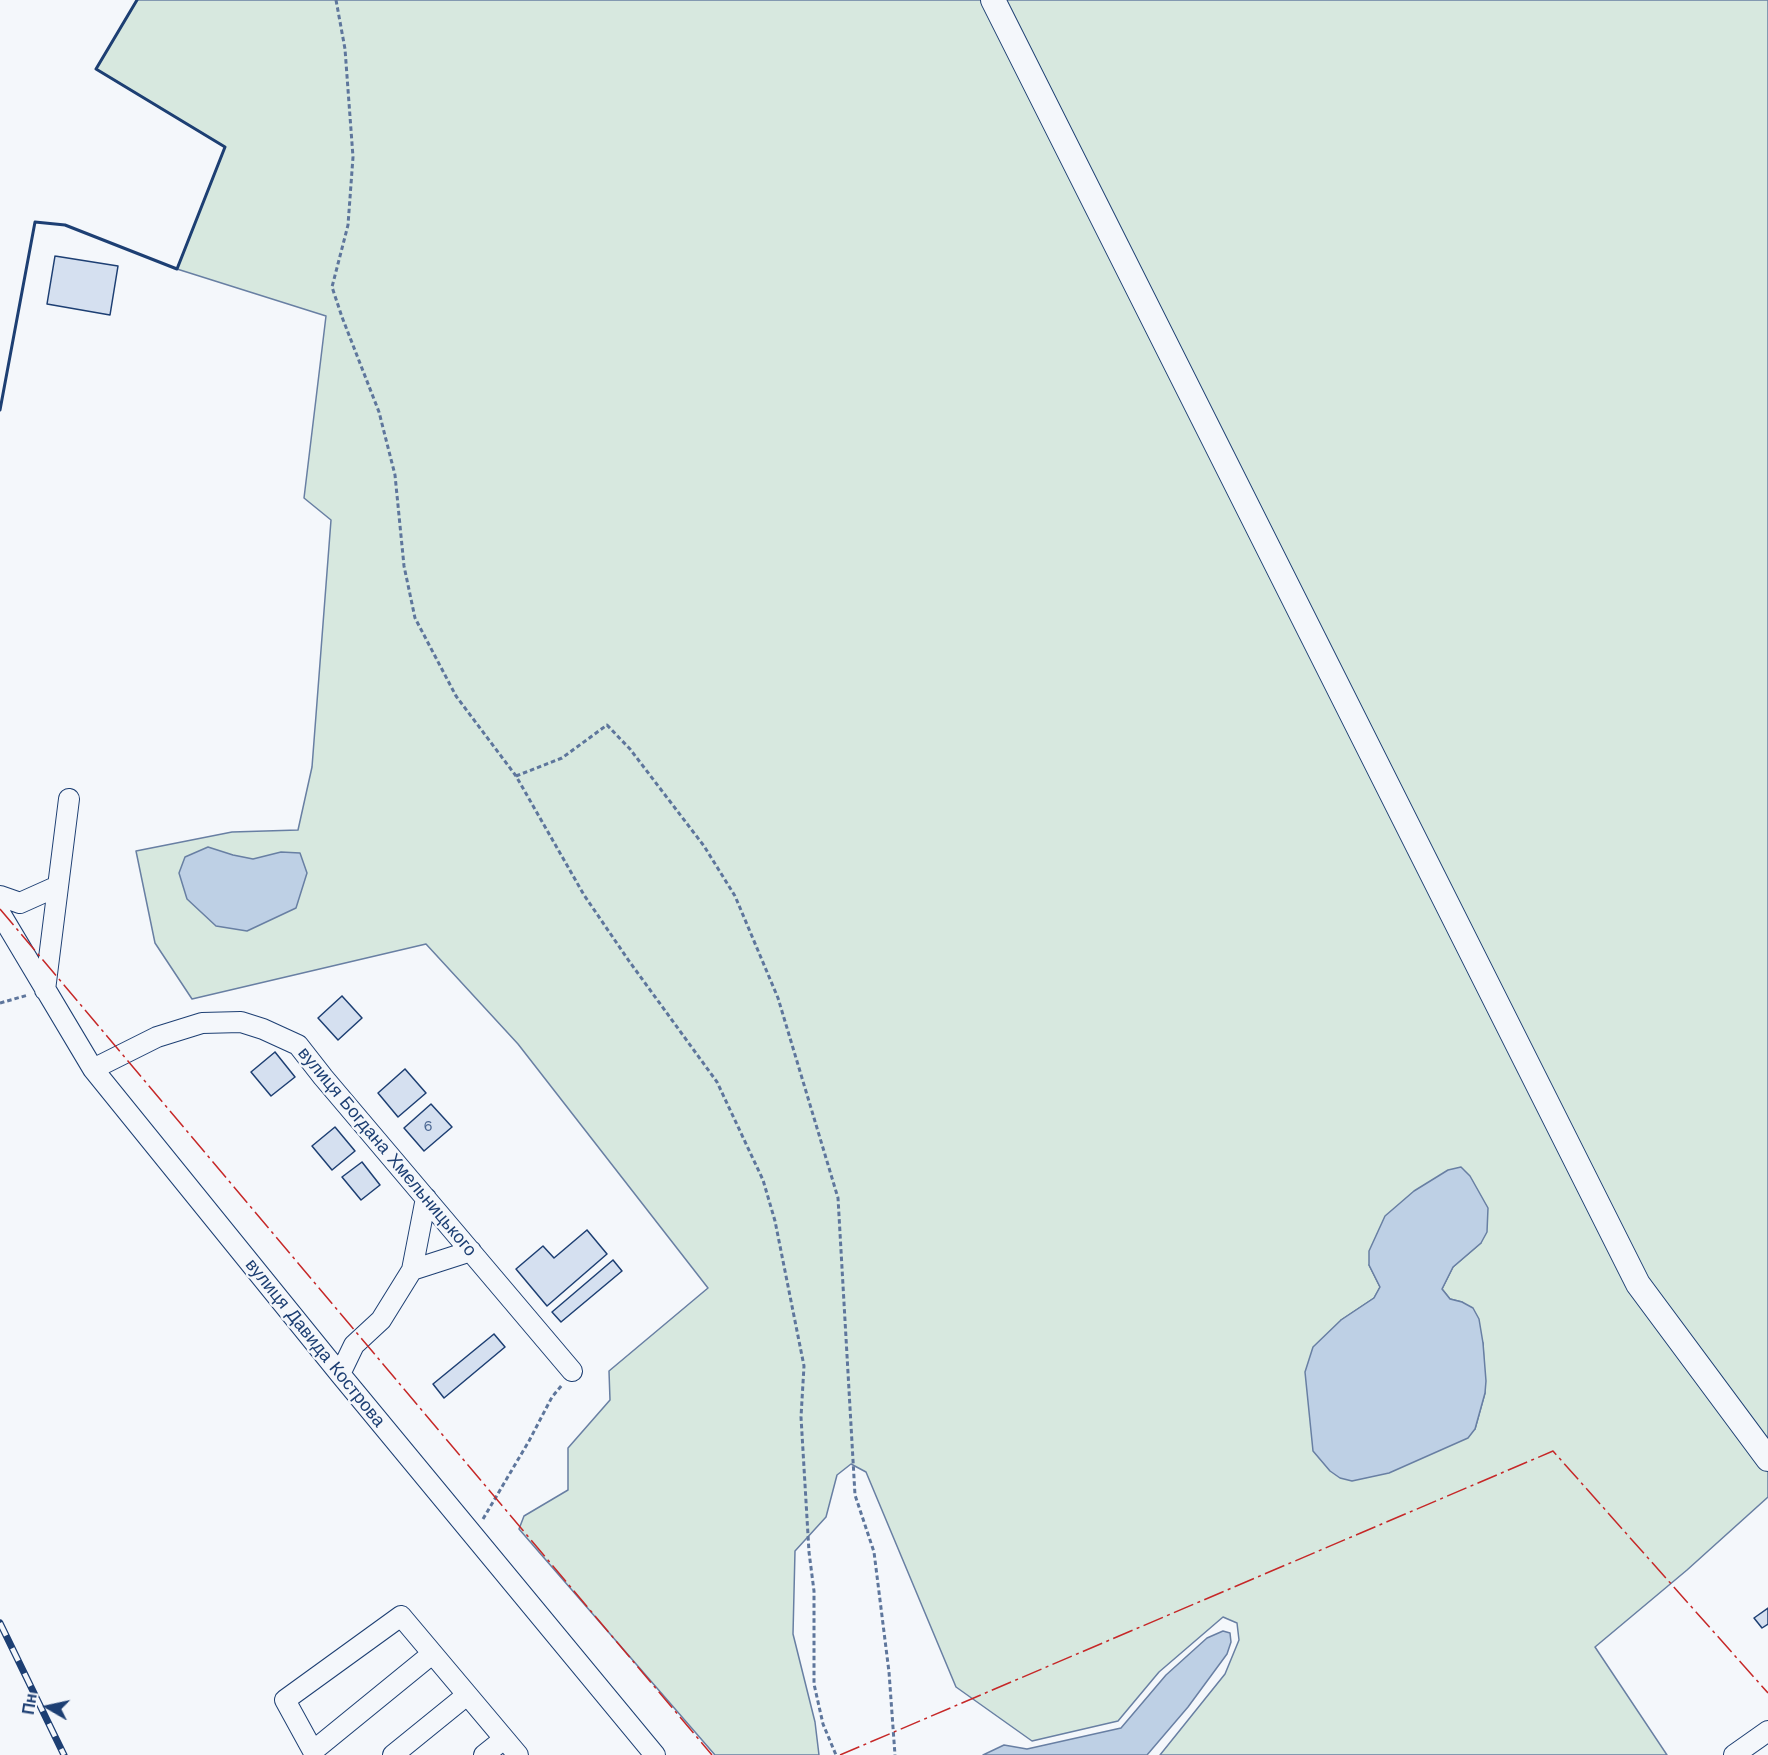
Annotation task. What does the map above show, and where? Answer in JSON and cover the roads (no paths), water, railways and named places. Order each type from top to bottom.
[{"type":"main road","points":[[993,0],[1638,1284],[1768,1459]]},
{"type":"street","points":[[45,990],[69,799]]},
{"type":"street","points":[[0,896],[21,903],[58,886]]},
{"type":"street","name":"вулиця Давида Кострова","points":[[0,913],[93,1069],[340,1374],[655,1755]]},
{"type":"street","name":"вулиця Богдана Хмельницького","points":[[93,1069],[157,1037],[202,1023],[241,1022],[298,1045],[572,1371]]},
{"type":"street","points":[[340,1374],[354,1345],[381,1320],[412,1270],[426,1198]]},
{"type":"street","points":[[412,1270],[471,1251]]},
{"type":"street","points":[[432,1654],[315,1753],[285,1700],[401,1616],[518,1755]]},
{"type":"street","points":[[393,1755],[467,1695]]},
{"type":"street","points":[[1734,1755],[1768,1731]]},
{"type":"street","points":[[484,1755],[504,1738]]},
{"type":"water","points":[[208,847],[253,859],[281,852],[300,853],[307,873],[296,908],[247,931],[216,926],[187,899],[179,873],[185,857]]},
{"type":"water","points":[[1461,1167],[1470,1176],[1488,1208],[1487,1232],[1481,1243],[1453,1267],[1442,1289],[1450,1299],[1473,1308],[1479,1319],[1486,1381],[1475,1429],[1468,1438],[1389,1473],[1352,1481],[1340,1478],[1330,1471],[1313,1451],[1305,1372],[1313,1347],[1341,1320],[1374,1298],[1380,1287],[1369,1265],[1369,1251],[1385,1216],[1414,1191],[1448,1170]]},
{"type":"water","points":[[1223,1631],[1230,1633],[1231,1642],[1227,1654],[1188,1707],[1147,1755],[983,1755],[1004,1745],[1027,1749],[1121,1728],[1166,1675],[1207,1638]]},
{"type":"railway","points":[[0,1623],[64,1755]]}]
